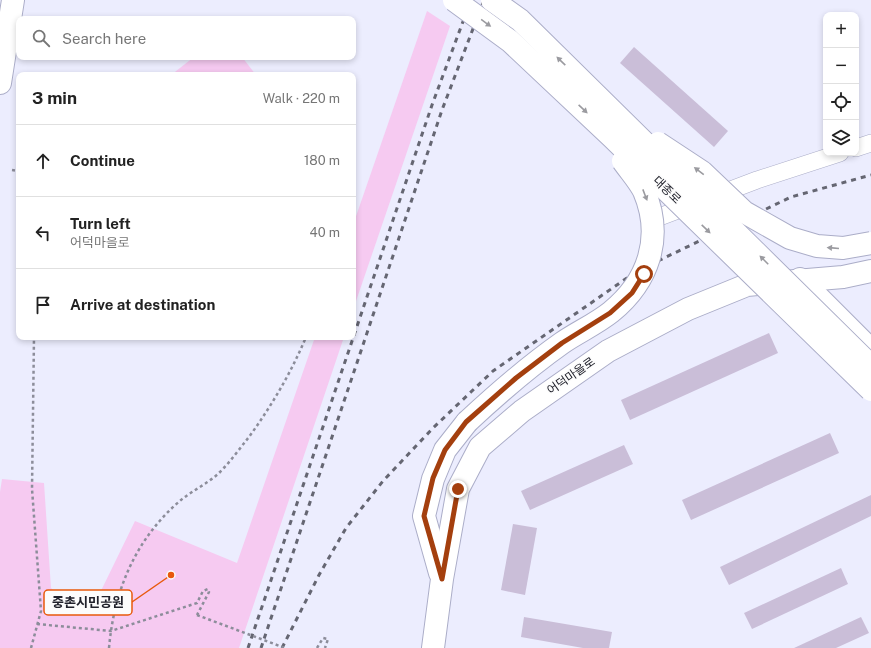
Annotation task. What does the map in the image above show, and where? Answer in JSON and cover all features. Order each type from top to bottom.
[{"type":"main road","points":[[0,83],[12,0]]},
{"type":"main road","name":"대종로","points":[[454,0],[510,41],[619,130],[871,366]]},
{"type":"main road","name":"대종로","points":[[492,0],[520,20],[619,130],[871,390]]},
{"type":"main road","points":[[442,579],[424,516],[433,478],[445,450],[466,422],[522,374],[562,343],[610,313],[632,293],[644,274],[650,254],[653,234],[651,213],[643,190],[624,162],[619,130],[665,147],[702,172],[744,212],[790,238],[817,246],[843,248],[871,242]]},
{"type":"main road","name":"어덕마을로","points":[[433,648],[442,579],[458,489],[480,447],[522,410],[608,351],[688,309],[747,284],[843,277],[871,271]]},
{"type":"main road","points":[[800,279],[871,350]]},
{"type":"main road","points":[[747,284],[871,399]]},
{"type":"street","points":[[859,147],[871,143]]},
{"type":"street","points":[[662,216],[757,180],[831,156]]},
{"type":"path","points":[[12,170],[16,171]]},
{"type":"path","points":[[30,648],[41,611],[32,489],[34,340]]},
{"type":"path","points":[[109,648],[111,631],[123,579],[147,536],[176,505],[220,472],[239,451],[275,400],[293,369],[305,340]]},
{"type":"path","points":[[37,624],[111,631],[197,603],[203,591],[208,589],[209,592],[197,614],[285,648]]},
{"type":"path","points":[[317,648],[321,640],[325,638],[328,639],[328,642],[325,648]]},
{"type":"shaded area","points":[[427,11],[450,26],[356,301],[356,216]]},
{"type":"shaded area","points":[[190,60],[244,60],[254,72],[175,72]]},
{"type":"shaded area","points":[[314,340],[343,340],[239,648],[0,648],[0,492],[2,479],[44,483],[51,588],[63,598],[96,601],[135,521],[237,563]]},
{"type":"building","points":[[634,47],[728,131],[714,147],[620,63]]},
{"type":"building","points":[[769,333],[778,353],[630,420],[621,400]]},
{"type":"building","points":[[830,433],[839,453],[691,520],[682,500]]},
{"type":"building","points":[[624,445],[633,464],[530,510],[521,491]]},
{"type":"building","points":[[871,495],[871,516],[729,585],[720,567]]},
{"type":"building","points":[[513,524],[537,528],[525,595],[501,590]]},
{"type":"building","points":[[841,568],[848,584],[752,629],[744,613]]},
{"type":"building","points":[[524,617],[612,632],[609,648],[583,648],[521,637]]},
{"type":"building","points":[[861,617],[869,633],[836,648],[794,648]]},
{"type":"railway","points":[[356,329],[432,105],[471,0]]},
{"type":"railway","points":[[261,648],[442,110],[484,0]]},
{"type":"railway","points":[[282,648],[319,575],[346,528],[383,481],[433,428],[493,371],[637,271],[791,197],[871,175]]},
{"type":"railway","points":[[248,648],[352,340]]},
{"type":"place","name":"중촌시민공원","points":[[171,575]]},
{"type":"route","points":[[458,489],[442,579],[424,516],[433,478],[445,450],[466,422],[516,378],[562,343],[610,313],[632,293],[644,274]]}]
